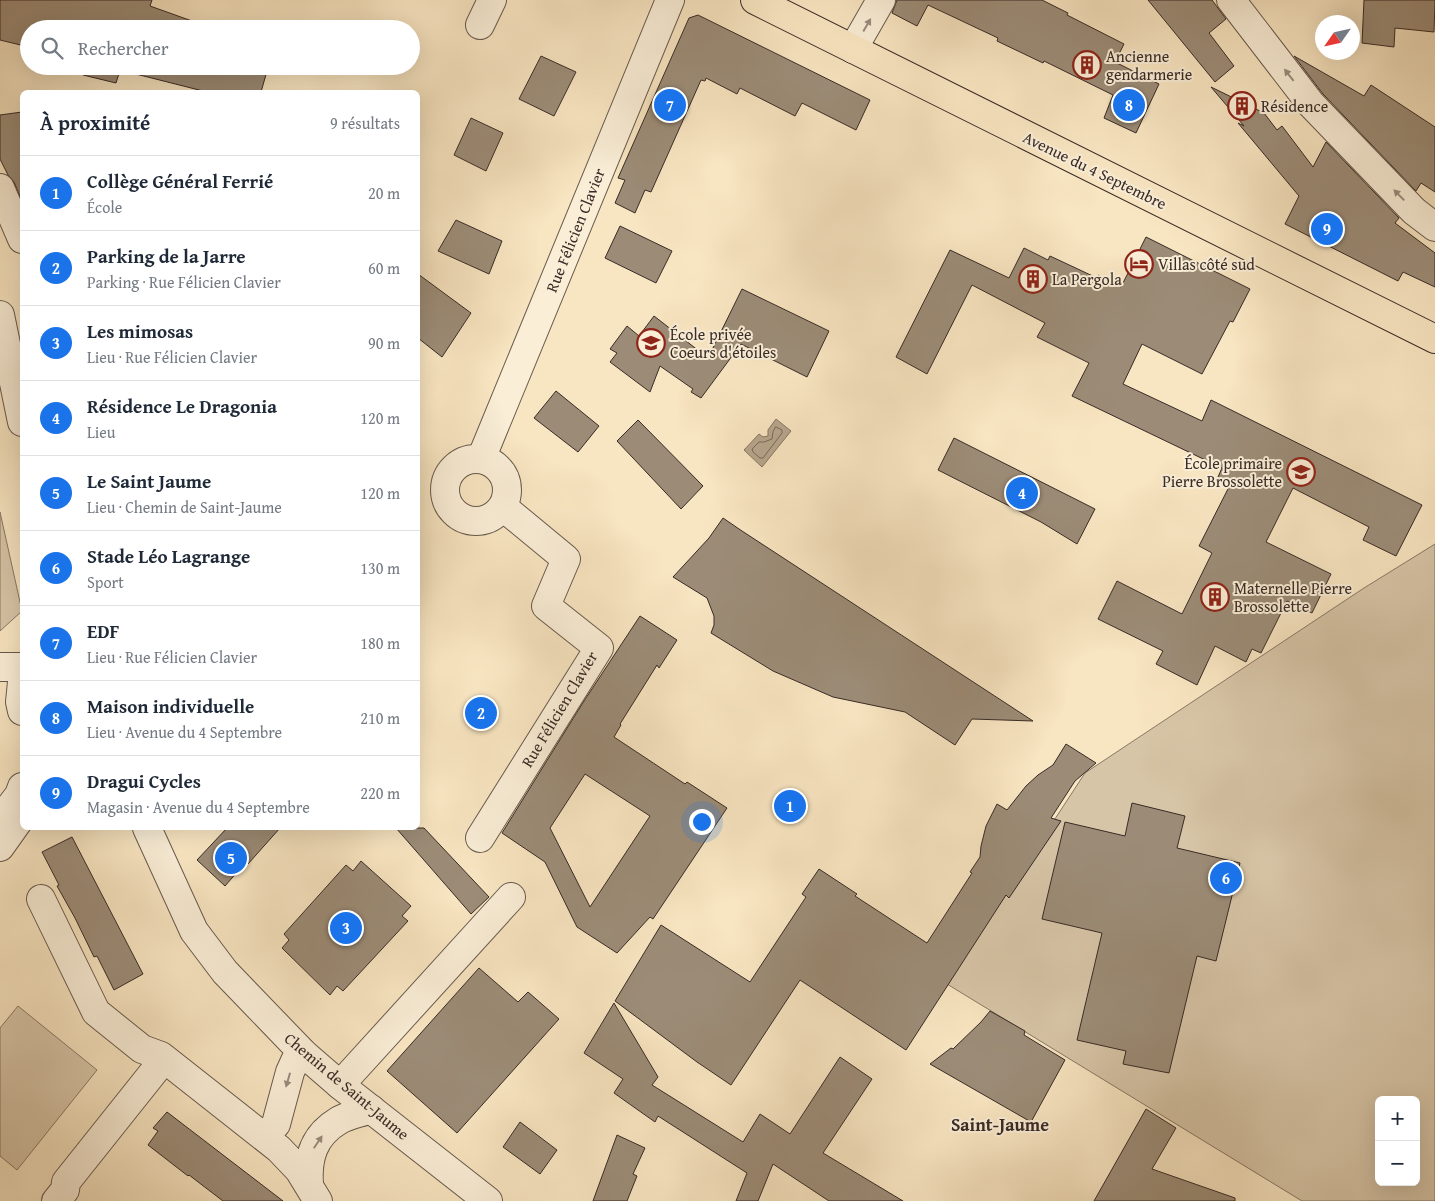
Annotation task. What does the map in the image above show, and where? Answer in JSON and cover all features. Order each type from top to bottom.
[{"type":"main road","name":"Avenue du 4 Septembre","points":[[755,0],[1435,339]]},
{"type":"street","points":[[480,25],[492,0]]},
{"type":"street","name":"Rue Félicien Clavier","points":[[481,459],[670,0]]},
{"type":"street","points":[[853,49],[881,0]]},
{"type":"street","points":[[1231,0],[1311,104],[1414,211],[1435,227]]},
{"type":"street","points":[[0,188],[20,234]]},
{"type":"street","points":[[0,314],[20,412]]},
{"type":"street","points":[[470,459],[481,459],[490,462],[498,469],[504,477],[507,487],[503,507],[486,519],[476,521],[465,519],[449,507],[445,497],[445,487],[447,477],[461,462],[470,459]]},
{"type":"street","name":"Rue Félicien Clavier","points":[[480,838],[599,648],[546,606],[566,558],[503,507]]},
{"type":"street","points":[[0,667],[20,667]]},
{"type":"street","points":[[0,820],[20,792]]},
{"type":"street","points":[[0,847],[20,819]]},
{"type":"street","name":"Chemin de Saint-Jaume","points":[[148,830],[194,931],[225,972],[303,1053],[340,1085],[488,1201]]},
{"type":"street","points":[[340,1085],[511,897]]},
{"type":"street","points":[[40,898],[96,1012],[142,1050],[164,1059],[265,1137],[299,1170],[314,1193]]},
{"type":"street","points":[[265,1137],[276,1124],[290,1072],[295,1061],[303,1053]]},
{"type":"street","points":[[56,1201],[65,1190],[66,1182],[164,1059]]},
{"type":"street","points":[[314,1193],[308,1172],[310,1153],[326,1130],[339,1120],[372,1109]]},
{"type":"shaded area","points":[[0,512],[20,602],[20,613],[0,631]]},
{"type":"shaded area","points":[[1435,544],[1435,1201],[1302,1201],[947,984],[1085,773],[1364,588]]},
{"type":"shaded area","points":[[18,1006],[97,1070],[17,1170],[0,1156],[0,1028]]},
{"type":"water","points":[[776,419],[791,431],[762,467],[744,450],[759,434],[763,437],[768,436],[768,430]]},
{"type":"building","points":[[0,0],[152,0],[150,6],[189,20],[20,20],[20,45],[0,40]]},
{"type":"building","name":"Ancienne gendarmerie","points":[[897,0],[1042,0],[1124,44],[1115,62],[1159,84],[1136,133],[1104,118],[1113,95],[1044,61],[1043,63],[997,41],[998,38],[928,5],[917,26],[892,13]]},
{"type":"building","points":[[1148,0],[1212,0],[1226,19],[1209,33],[1234,66],[1215,82]]},
{"type":"building","points":[[1364,0],[1435,0],[1434,32],[1395,28],[1394,47],[1362,43]]},
{"type":"building","points":[[698,15],[870,100],[856,130],[802,103],[795,116],[740,88],[737,94],[706,78],[705,81],[701,80],[651,192],[645,190],[635,213],[615,203],[625,180],[618,178],[689,18]]},
{"type":"building","points":[[541,56],[576,72],[554,116],[519,99]]},
{"type":"building","points":[[1294,56],[1364,96],[1371,85],[1435,127],[1435,192],[1421,183],[1416,191],[1323,94]]},
{"type":"building","points":[[83,75],[118,75],[116,83]]},
{"type":"building","points":[[140,75],[266,75],[262,90],[199,90]]},
{"type":"building","points":[[1211,87],[1264,113],[1277,130],[1282,126],[1313,167],[1326,142],[1399,218],[1395,223],[1435,253],[1435,287],[1403,272],[1398,281],[1285,224],[1299,196],[1238,123],[1244,126]]},
{"type":"building","points":[[20,112],[20,196],[0,159],[0,115]]},
{"type":"building","points":[[471,118],[503,133],[486,171],[454,155]]},
{"type":"building","points":[[456,220],[502,241],[489,274],[438,251]]},
{"type":"building","points":[[620,226],[672,251],[656,283],[605,258]]},
{"type":"building","points":[[1146,237],[1250,289],[1233,322],[1230,321],[1202,374],[1142,344],[1123,384],[1202,421],[1211,400],[1422,505],[1396,556],[1363,540],[1369,527],[1293,488],[1266,542],[1331,574],[1312,613],[1287,601],[1261,653],[1252,649],[1246,662],[1215,646],[1197,685],[1156,664],[1163,651],[1098,619],[1117,581],[1182,614],[1212,553],[1199,546],[1231,483],[1218,477],[1222,468],[1072,396],[1089,363],[1037,337],[1045,323],[972,285],[927,374],[896,357],[950,250],[1009,278],[1024,248],[1048,260],[1050,256],[1097,278],[1098,275],[1121,287]]},
{"type":"building","points":[[420,275],[471,313],[442,357],[420,340]]},
{"type":"building","points":[[742,289],[829,331],[807,377],[741,344],[701,398],[691,392],[693,389],[660,366],[650,392],[610,362],[617,353],[610,349],[627,326],[639,336],[654,316],[708,358]]},
{"type":"building","points":[[556,391],[599,426],[578,452],[534,418]]},
{"type":"building","points":[[638,420],[703,486],[681,509],[617,441]]},
{"type":"building","points":[[954,438],[1095,509],[1077,544],[1041,522],[938,470]]},
{"type":"building","points":[[723,518],[1033,721],[972,719],[955,745],[905,712],[833,697],[773,671],[711,633],[714,625],[714,616],[707,598],[673,577],[709,538]]},
{"type":"building","points":[[640,616],[677,640],[659,668],[657,665],[620,724],[614,737],[685,784],[687,782],[727,808],[653,919],[650,917],[617,953],[577,927],[545,862],[502,833],[584,701]],"holes":[[[585,774],[650,816],[590,907],[550,828]]]},
{"type":"building","points":[[1066,744],[1096,763],[1075,781],[1051,818],[1061,821],[1009,898],[1006,895],[906,1050],[800,980],[731,1085],[615,1001],[661,925],[750,982],[806,897],[802,894],[819,869],[857,894],[855,896],[927,943],[972,873],[970,872],[980,857],[986,826],[997,804],[1007,810],[1026,786],[1053,765]]},
{"type":"building","points":[[1132,803],[1185,816],[1177,848],[1240,863],[1216,961],[1197,956],[1169,1073],[1123,1064],[1126,1051],[1077,1040],[1102,933],[1042,919],[1065,822],[1125,836]]},
{"type":"building","points":[[420,828],[424,828],[489,897],[471,914],[398,830],[420,830]]},
{"type":"building","points":[[225,830],[278,830],[248,864],[246,862],[225,886],[197,860]]},
{"type":"building","points":[[72,837],[143,974],[114,990],[97,956],[94,957],[57,886],[59,885],[42,852]]},
{"type":"building","points":[[361,861],[411,906],[402,916],[408,921],[343,991],[337,986],[330,995],[282,948],[289,940],[284,934],[346,865],[353,871]]},
{"type":"building","points":[[479,968],[518,1002],[528,992],[559,1019],[457,1133],[387,1071]]},
{"type":"building","points":[[614,1003],[658,1077],[652,1085],[743,1142],[760,1114],[790,1134],[840,1057],[872,1079],[823,1153],[903,1201],[829,1201],[773,1164],[758,1201],[736,1201],[747,1173],[658,1116],[655,1122],[614,1093],[623,1079],[584,1053]]},
{"type":"building","points":[[990,1011],[1025,1031],[1024,1035],[1065,1060],[1031,1122],[930,1064],[951,1048],[953,1049]]},
{"type":"building","points":[[1146,1109],[1176,1128],[1152,1169],[1235,1198],[1235,1201],[1094,1201]]},
{"type":"building","points":[[167,1112],[283,1201],[223,1201],[188,1176],[148,1145],[158,1131],[153,1128]]},
{"type":"building","points":[[520,1122],[557,1150],[540,1174],[503,1147]]},
{"type":"building","points":[[617,1135],[645,1148],[633,1174],[637,1176],[627,1201],[593,1201]]},
{"type":"place","name":"Ancienne gendarmerie","points":[[1087,65]]},
{"type":"place","name":"EDF","points":[[670,105]]},
{"type":"place","name":"Maison individuelle","points":[[1129,105]]},
{"type":"place","name":"Résidence","points":[[1242,106]]},
{"type":"place","name":"Dragui Cycles","points":[[1327,229]]},
{"type":"place","name":"Villas côté sud","points":[[1139,264]]},
{"type":"place","name":"La Pergola","points":[[1033,279]]},
{"type":"place","name":"École privée Coeurs d'étoiles","points":[[651,343]]},
{"type":"place","name":"École primaire Pierre Brossolette","points":[[1301,472]]},
{"type":"place","name":"Résidence Le Dragonia","points":[[1022,493]]},
{"type":"place","name":"Maternelle Pierre Brossolette","points":[[1215,597]]},
{"type":"place","name":"Parking de la Jarre","points":[[481,713]]},
{"type":"place","name":"Collège Général Ferrié","points":[[790,806]]},
{"type":"place","name":"Le Saint Jaume","points":[[231,858]]},
{"type":"place","name":"Stade Léo Lagrange","points":[[1226,878]]},
{"type":"place","name":"Les mimosas","points":[[346,928]]},
{"type":"district","name":"Saint-Jaume","points":[[1000,1125]]}]
